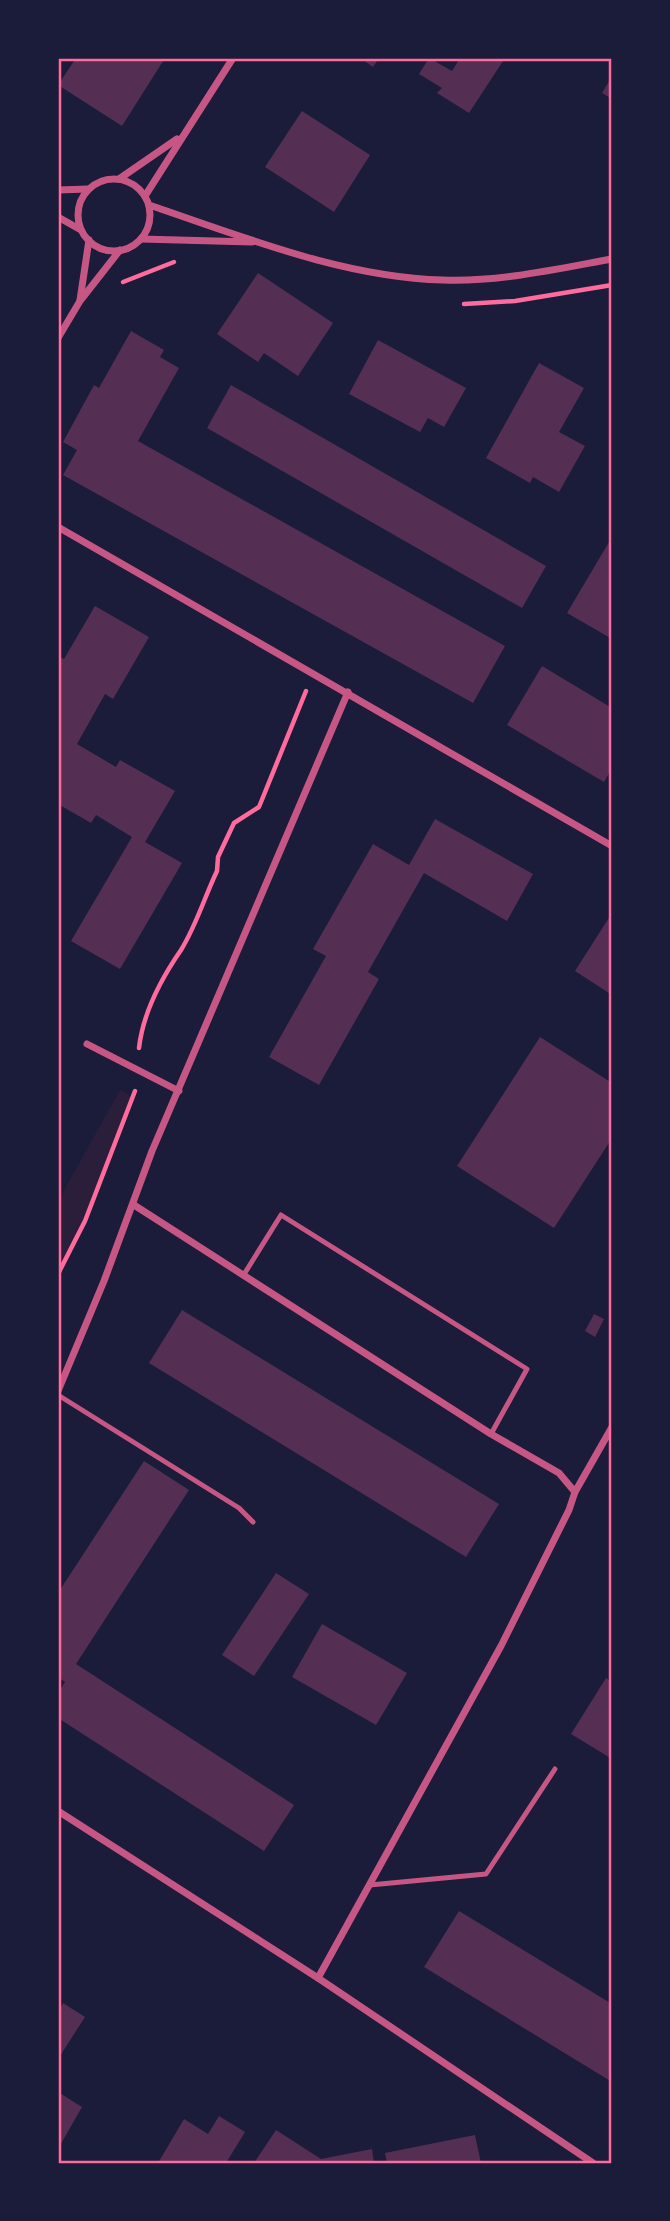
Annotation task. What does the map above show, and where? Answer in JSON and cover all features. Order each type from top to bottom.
[{"type":"street","points":[[145,196],[180,136],[233,58]]},
{"type":"street","points":[[120,179],[180,136]]},
{"type":"street","points":[[58,190],[88,189],[103,180],[120,179],[130,182],[145,196],[149,205],[150,223],[141,239]]},
{"type":"street","points":[[81,230],[79,209],[88,189]]},
{"type":"street","points":[[149,205],[261,242],[345,265],[443,280],[505,276],[612,259]]},
{"type":"street","points":[[58,216],[81,230],[89,240],[103,249],[120,250]]},
{"type":"street","points":[[58,338],[80,301],[120,250],[141,239],[261,242]]},
{"type":"street","points":[[80,301],[89,240]]},
{"type":"street","points":[[58,527],[612,846]]},
{"type":"street","points":[[58,1393],[134,1205],[152,1151],[348,692]]},
{"type":"street","points":[[87,1044],[179,1091]]},
{"type":"street","points":[[134,1205],[491,1434],[559,1473],[575,1492]]},
{"type":"street","points":[[318,1978],[366,1885],[501,1646],[569,1510],[575,1492],[612,1427]]},
{"type":"street","points":[[58,1811],[318,1978],[593,2163]]},
{"type":"lane","points":[[243,1276],[281,1215],[527,1369],[491,1434]]},
{"type":"lane","points":[[58,1393],[239,1508],[253,1522]]},
{"type":"lane","points":[[366,1885],[486,1874],[555,1769]]},
{"type":"path","points":[[58,1274],[75,1244],[135,1090],[141,1028],[170,963],[181,949],[217,871],[218,857],[234,823],[259,807],[313,673]]},
{"type":"shaded area","points":[[120,1090],[133,1097],[58,1282],[58,1201]]},
{"type":"building","points":[[76,58],[165,58],[122,126],[58,85]]},
{"type":"building","points":[[360,58],[379,58],[373,67]]},
{"type":"building","points":[[429,58],[452,71],[460,58],[505,58],[469,113],[437,93],[442,88],[419,74]]},
{"type":"building","points":[[612,76],[612,99],[602,93]]},
{"type":"building","points":[[302,111],[370,155],[334,212],[265,167]]},
{"type":"building","points":[[258,273],[333,323],[298,376],[264,353],[258,362],[217,334]]},
{"type":"building","points":[[131,331],[164,350],[160,357],[179,368],[138,441],[505,646],[473,703],[63,475],[77,450],[63,442],[94,385],[99,388]]},
{"type":"building","points":[[378,340],[466,388],[444,427],[428,418],[420,432],[349,394]]},
{"type":"building","points":[[539,363],[584,388],[559,432],[585,446],[559,492],[533,477],[530,483],[486,458]]},
{"type":"building","points":[[231,385],[546,566],[522,608],[207,428]]},
{"type":"building","points":[[612,537],[612,639],[567,613]]},
{"type":"building","points":[[95,606],[149,637],[113,699],[105,694],[77,744],[116,767],[120,760],[175,791],[145,842],[182,863],[120,969],[71,941],[132,837],[96,815],[91,823],[58,804],[58,656],[64,659]]},
{"type":"building","points":[[542,666],[612,708],[612,768],[604,782],[507,725]]},
{"type":"building","points":[[435,819],[533,874],[507,921],[424,873],[368,972],[379,979],[319,1085],[269,1057],[326,956],[313,949],[373,844],[409,865]]},
{"type":"building","points":[[612,913],[612,995],[575,971]]},
{"type":"building","points":[[540,1037],[612,1083],[612,1138],[554,1228],[457,1166]]},
{"type":"building","points":[[182,1310],[499,1504],[466,1557],[149,1363]]},
{"type":"building","points":[[594,1314],[604,1319],[595,1337],[585,1331]]},
{"type":"building","points":[[144,1461],[189,1490],[76,1664],[294,1805],[264,1851],[58,1718],[58,1693],[65,1682],[58,1677],[58,1593]]},
{"type":"building","points":[[276,1573],[309,1594],[254,1676],[222,1655]]},
{"type":"building","points":[[322,1624],[407,1673],[376,1725],[292,1677]]},
{"type":"building","points":[[606,1678],[612,1682],[612,1759],[571,1734]]},
{"type":"building","points":[[459,1911],[612,2004],[612,2082],[424,1967]]},
{"type":"building","points":[[63,2003],[85,2017],[58,2059],[58,2005],[61,2007]]},
{"type":"building","points":[[58,2092],[82,2107],[58,2149]]},
{"type":"building","points":[[219,2116],[245,2132],[226,2163],[158,2163],[184,2119],[208,2134]]},
{"type":"building","points":[[276,2130],[321,2159],[372,2149],[374,2163],[254,2163]]},
{"type":"building","points":[[475,2135],[481,2163],[387,2163],[385,2153]]}]
